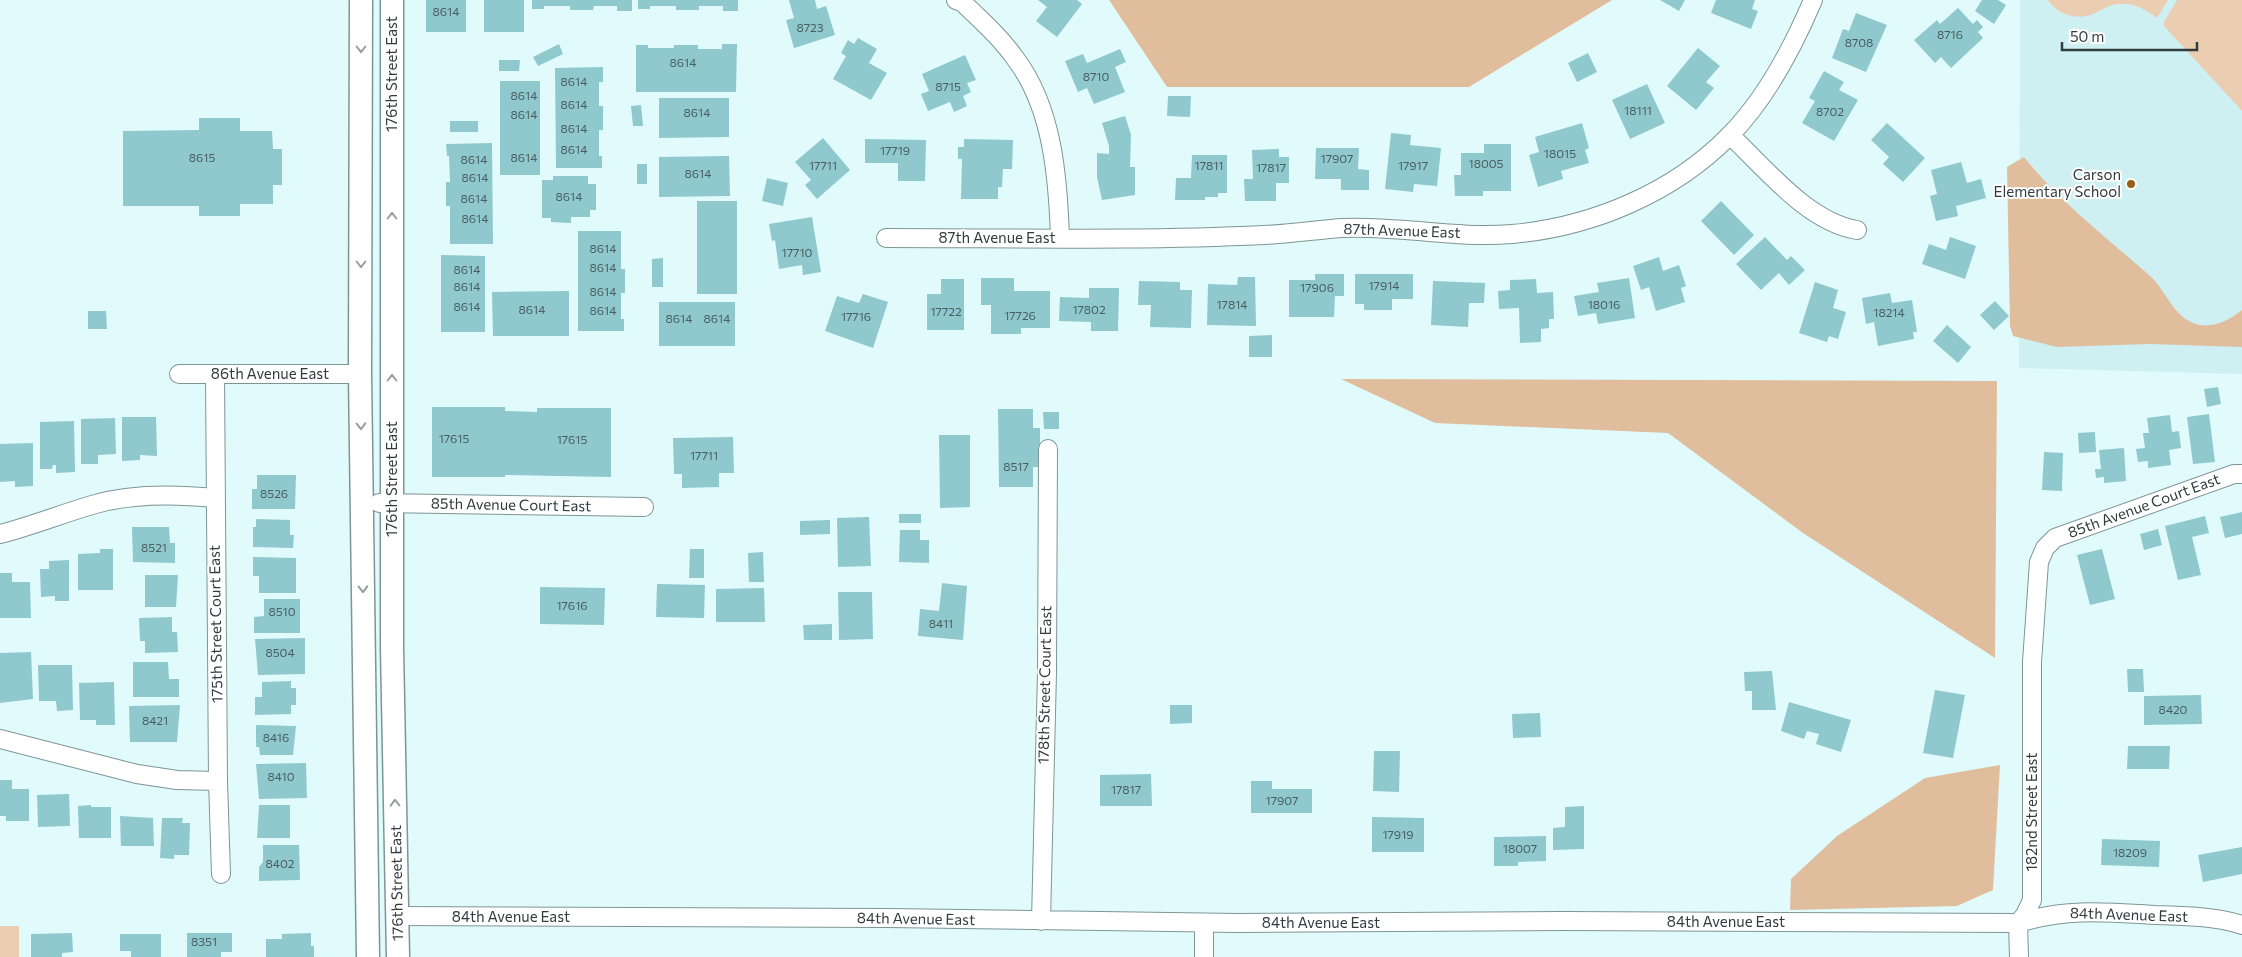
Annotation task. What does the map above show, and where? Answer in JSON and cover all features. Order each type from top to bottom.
[{"type":"main road","name":"176th Street East","points":[[361,0],[360,374],[368,957]]},
{"type":"main road","name":"176th Street East","points":[[392,0],[386,503],[392,648],[398,957]]},
{"type":"main road","points":[[360,374],[376,386],[386,503]]},
{"type":"street","points":[[956,0],[962,2],[992,29],[1016,59],[1034,91],[1050,139],[1055,167],[1058,185],[1060,238]]},
{"type":"street","points":[[1814,0],[1804,24],[1773,77],[1730,135],[1819,217],[1843,228],[1857,230]]},
{"type":"street","name":"87th Avenue East","points":[[886,238],[1231,236],[1360,228],[1512,234],[1579,222],[1619,209],[1646,196],[1688,170],[1730,135]]},
{"type":"street","name":"86th Avenue East","points":[[179,374],[360,374]]},
{"type":"street","name":"175th Street Court East","points":[[215,374],[218,781],[221,874]]},
{"type":"street","name":"178th Street Court East","points":[[1041,921],[1047,672],[1048,449]]},
{"type":"street","name":"85th Avenue Court East","points":[[2032,662],[2039,562],[2045,548],[2055,538],[2234,474],[2242,474]]},
{"type":"street","points":[[0,534],[32,526],[93,504],[126,498],[166,495],[215,498]]},
{"type":"street","name":"85th Avenue Court East","points":[[386,503],[644,507]]},
{"type":"street","name":"182nd Street East","points":[[2018,923],[2025,915],[2032,900],[2032,662]]},
{"type":"street","points":[[0,739],[137,774],[178,780],[218,781]]},
{"type":"street","name":"84th Avenue East","points":[[397,916],[887,918],[1204,923],[2018,923],[2063,912],[2097,911],[2194,916],[2242,925]]},
{"type":"street","points":[[1204,923],[1204,957]]},
{"type":"street","points":[[2018,923],[2019,957]]},
{"type":"shaded area","points":[[1109,0],[1612,0],[1469,87],[1167,87]]},
{"type":"shaded area","name":"Carson Elementary School","points":[[2020,0],[2242,0],[2242,374],[2019,368]]},
{"type":"shaded area","points":[[2048,0],[2168,0],[2157,18],[2139,7],[2129,4],[2111,6],[2087,16],[2067,15],[2056,9]]},
{"type":"shaded area","points":[[2177,0],[2242,0],[2242,111],[2164,26],[2164,22]]},
{"type":"shaded area","points":[[2024,157],[2068,204],[2149,275],[2161,288],[2175,309],[2188,320],[2202,325],[2214,324],[2232,317],[2242,310],[2242,347],[2150,344],[2057,347],[2013,336],[2010,326],[2007,167]]},
{"type":"shaded area","points":[[1341,379],[1997,381],[1995,658],[1803,533],[1668,433],[1435,423]]},
{"type":"shaded area","points":[[2000,765],[1993,890],[1957,906],[1790,910],[1791,879],[1837,836],[1925,778]]},
{"type":"shaded area","points":[[0,926],[19,926],[19,957],[0,957]]},
{"type":"building","points":[[426,0],[466,0],[466,32],[426,32]]},
{"type":"building","points":[[484,0],[524,0],[524,32],[484,32]]},
{"type":"building","points":[[532,0],[632,0],[632,11],[617,11],[617,6],[594,6],[593,10],[570,10],[570,6],[544,6],[544,9],[532,9]]},
{"type":"building","points":[[638,0],[738,0],[738,11],[723,11],[723,6],[699,6],[699,10],[676,10],[676,6],[650,6],[650,9],[638,9]]},
{"type":"building","points":[[789,0],[815,0],[817,9],[826,6],[835,35],[794,48],[786,20],[794,18]]},
{"type":"building","points":[[1038,0],[1077,0],[1082,4],[1057,37],[1036,21],[1047,7]]},
{"type":"building","points":[[1660,0],[1685,0],[1679,11]]},
{"type":"building","points":[[1716,0],[1755,0],[1752,9],[1758,11],[1751,29],[1711,13]]},
{"type":"building","points":[[1982,0],[1998,0],[2006,5],[1994,24],[1975,11]]},
{"type":"building","points":[[1958,8],[1973,24],[1977,20],[1983,27],[1978,32],[1983,38],[1951,68],[1941,57],[1935,63],[1914,40],[1937,20],[1940,24]]},
{"type":"building","points":[[1856,13],[1887,25],[1866,72],[1832,58],[1843,29],[1849,31]]},
{"type":"building","points":[[858,38],[877,49],[869,63],[887,73],[871,100],[833,79],[846,56],[841,53],[848,40],[854,44]]},
{"type":"building","points":[[559,44],[563,54],[538,66],[533,57]]},
{"type":"building","points":[[722,44],[737,44],[736,92],[636,92],[636,45],[648,45],[648,48],[674,48],[674,45],[698,45],[698,49],[722,49]]},
{"type":"building","points":[[1698,48],[1720,66],[1706,82],[1714,88],[1696,110],[1667,86]]},
{"type":"building","points":[[1120,49],[1126,62],[1115,67],[1125,92],[1094,104],[1087,88],[1078,92],[1065,61],[1083,54],[1087,63]]},
{"type":"building","points":[[1588,53],[1597,72],[1577,82],[1568,63]]},
{"type":"building","points":[[965,55],[976,80],[967,83],[971,92],[963,96],[967,106],[954,112],[950,102],[928,111],[921,94],[929,91],[922,74]]},
{"type":"building","points":[[499,60],[520,60],[519,71],[499,71]]},
{"type":"building","points":[[603,67],[603,82],[599,82],[599,106],[603,106],[603,130],[599,130],[599,156],[602,156],[602,168],[556,168],[555,68]]},
{"type":"building","points":[[1824,71],[1844,82],[1839,90],[1858,100],[1834,141],[1802,123],[1815,101],[1809,98]]},
{"type":"building","points":[[500,81],[540,81],[540,175],[500,175]]},
{"type":"building","points":[[1647,84],[1665,123],[1630,139],[1612,100]]},
{"type":"building","points":[[1168,96],[1191,96],[1190,117],[1167,116]]},
{"type":"building","points":[[659,98],[729,98],[729,137],[659,138]]},
{"type":"building","points":[[641,105],[643,126],[633,126],[631,106]]},
{"type":"building","points":[[1125,116],[1131,135],[1130,167],[1135,167],[1135,195],[1102,200],[1097,177],[1097,153],[1109,154],[1109,146],[1102,123]]},
{"type":"building","points":[[199,118],[240,118],[240,131],[272,131],[273,149],[282,149],[282,185],[273,185],[273,204],[240,204],[240,216],[199,216],[199,206],[123,206],[123,131],[199,130]]},
{"type":"building","points":[[450,121],[478,121],[478,132],[450,132]]},
{"type":"building","points":[[1582,123],[1589,148],[1585,150],[1589,163],[1561,171],[1563,179],[1538,187],[1529,155],[1539,152],[1535,137]]},
{"type":"building","points":[[1887,123],[1925,158],[1903,182],[1883,164],[1889,157],[1871,140]]},
{"type":"building","points":[[1391,133],[1411,135],[1410,145],[1441,148],[1437,186],[1414,184],[1413,192],[1385,189]]},
{"type":"building","points":[[823,138],[850,170],[817,199],[805,185],[811,180],[795,162]]},
{"type":"building","points":[[865,139],[926,140],[925,181],[898,181],[898,163],[865,163]]},
{"type":"building","points":[[964,139],[1013,140],[1012,169],[1003,169],[1002,187],[998,187],[998,199],[961,199],[962,159],[958,159],[958,147],[964,147]]},
{"type":"building","points":[[492,143],[493,244],[450,244],[450,206],[446,206],[446,182],[450,182],[449,156],[447,156],[446,144]]},
{"type":"building","points":[[1484,144],[1511,144],[1511,191],[1483,191],[1483,196],[1455,196],[1454,175],[1461,175],[1461,153],[1484,153]]},
{"type":"building","points":[[1316,148],[1359,148],[1358,169],[1369,170],[1369,190],[1341,190],[1341,179],[1315,179]]},
{"type":"building","points":[[1279,149],[1279,157],[1289,157],[1289,183],[1276,183],[1276,201],[1245,201],[1244,179],[1253,179],[1252,150]]},
{"type":"building","points":[[1192,155],[1227,155],[1227,193],[1218,193],[1218,197],[1205,197],[1205,200],[1175,200],[1176,178],[1191,178]]},
{"type":"building","points":[[729,156],[730,196],[659,197],[659,157]]},
{"type":"building","points":[[1961,162],[1967,183],[1981,179],[1986,198],[1956,206],[1958,216],[1936,221],[1930,196],[1937,194],[1931,170]]},
{"type":"building","points":[[637,164],[647,164],[647,184],[637,184]]},
{"type":"building","points":[[553,176],[588,176],[588,184],[596,184],[596,210],[590,210],[590,217],[571,217],[571,223],[551,222],[551,218],[542,218],[542,180],[553,180]]},
{"type":"building","points":[[767,178],[788,183],[783,206],[762,201]]},
{"type":"building","points":[[697,201],[737,201],[737,294],[697,294]]},
{"type":"building","points":[[1721,201],[1754,235],[1734,255],[1701,221]]},
{"type":"building","points":[[812,217],[821,272],[803,275],[802,265],[779,269],[775,240],[772,241],[769,224]]},
{"type":"building","points":[[578,231],[621,231],[621,269],[625,269],[625,293],[621,293],[621,319],[624,319],[624,331],[578,331]]},
{"type":"building","points":[[1765,237],[1787,260],[1791,256],[1805,270],[1789,285],[1779,273],[1761,290],[1736,264]]},
{"type":"building","points":[[1950,237],[1976,246],[1965,279],[1922,264],[1929,244],[1946,250]]},
{"type":"building","points":[[441,255],[485,256],[485,332],[441,332]]},
{"type":"building","points":[[1659,257],[1663,271],[1679,265],[1686,286],[1681,288],[1685,302],[1656,311],[1649,287],[1641,290],[1633,266]]},
{"type":"building","points":[[663,258],[663,287],[652,287],[652,259]]},
{"type":"building","points":[[1315,274],[1344,274],[1344,296],[1335,296],[1334,317],[1289,317],[1289,280],[1315,280]]},
{"type":"building","points":[[1355,274],[1413,274],[1413,299],[1392,299],[1392,310],[1364,310],[1364,304],[1355,304]]},
{"type":"building","points":[[1238,277],[1255,277],[1256,326],[1207,325],[1208,284],[1237,285]]},
{"type":"building","points":[[981,278],[1014,278],[1014,291],[1050,291],[1050,328],[1021,328],[1021,334],[991,334],[991,305],[981,305]]},
{"type":"building","points":[[1629,278],[1635,318],[1598,324],[1596,313],[1578,316],[1574,296],[1599,292],[1597,283]]},
{"type":"building","points":[[941,279],[964,279],[964,330],[927,330],[927,294],[941,294]]},
{"type":"building","points":[[1536,279],[1537,293],[1553,292],[1554,319],[1549,319],[1549,328],[1541,329],[1541,342],[1520,343],[1519,308],[1499,309],[1498,291],[1510,290],[1510,280]]},
{"type":"building","points":[[1139,281],[1180,282],[1180,290],[1192,290],[1191,328],[1150,327],[1151,305],[1138,305]]},
{"type":"building","points":[[1433,281],[1485,283],[1484,303],[1469,303],[1468,327],[1431,325]]},
{"type":"building","points":[[1815,282],[1838,290],[1833,308],[1846,312],[1838,339],[1829,336],[1827,342],[1799,333]]},
{"type":"building","points":[[1089,288],[1119,288],[1118,331],[1091,331],[1091,322],[1059,321],[1060,297],[1089,298]]},
{"type":"building","points":[[569,291],[569,336],[493,336],[492,292]]},
{"type":"building","points":[[1890,293],[1892,303],[1912,300],[1917,332],[1913,332],[1914,339],[1878,346],[1874,322],[1866,324],[1862,298]]},
{"type":"building","points":[[863,294],[888,302],[873,348],[825,331],[837,296],[859,303]]},
{"type":"building","points":[[1995,301],[2009,316],[1994,330],[1980,315]]},
{"type":"building","points":[[659,302],[735,302],[735,346],[659,346]]},
{"type":"building","points":[[88,311],[106,311],[107,329],[88,329]]},
{"type":"building","points":[[1947,325],[1971,347],[1958,363],[1933,341]]},
{"type":"building","points":[[1272,335],[1272,357],[1249,357],[1249,336]]},
{"type":"building","points":[[2218,387],[2221,404],[2207,407],[2204,389]]},
{"type":"building","points":[[432,407],[505,407],[505,411],[537,412],[537,408],[611,408],[611,477],[505,475],[505,477],[432,477]]},
{"type":"building","points":[[998,409],[1033,409],[1033,428],[1040,428],[1040,467],[1033,467],[1033,487],[999,487]]},
{"type":"building","points":[[1043,412],[1059,412],[1059,429],[1044,429]]},
{"type":"building","points":[[2209,414],[2215,462],[2193,464],[2187,417]]},
{"type":"building","points":[[2170,415],[2172,432],[2179,431],[2181,448],[2169,450],[2171,465],[2148,468],[2148,461],[2138,462],[2136,449],[2145,448],[2143,433],[2149,433],[2147,418]]},
{"type":"building","points":[[122,417],[156,417],[157,456],[140,455],[140,460],[122,461]]},
{"type":"building","points":[[115,418],[116,454],[98,455],[98,464],[81,464],[81,419]]},
{"type":"building","points":[[74,421],[75,472],[56,473],[56,465],[53,465],[52,469],[40,469],[40,422]]},
{"type":"building","points":[[2095,432],[2096,452],[2079,453],[2078,433]]},
{"type":"building","points":[[939,435],[970,435],[970,507],[940,508]]},
{"type":"building","points":[[733,437],[734,473],[719,473],[719,487],[682,488],[682,474],[674,474],[673,438]]},
{"type":"building","points":[[33,443],[33,486],[15,487],[15,481],[0,482],[0,444]]},
{"type":"building","points":[[2124,448],[2126,481],[2104,483],[2104,477],[2096,478],[2095,469],[2101,469],[2099,450]]},
{"type":"building","points":[[2044,452],[2063,453],[2062,491],[2042,490]]},
{"type":"building","points":[[257,475],[296,475],[295,509],[252,509],[252,489],[257,489]]},
{"type":"building","points":[[2242,512],[2242,534],[2225,538],[2220,517]]},
{"type":"building","points":[[899,514],[921,514],[921,523],[899,523]]},
{"type":"building","points":[[2205,516],[2209,533],[2192,537],[2201,575],[2178,580],[2165,526]]},
{"type":"building","points":[[869,517],[871,566],[838,567],[837,518]]},
{"type":"building","points":[[256,519],[290,520],[290,535],[294,535],[293,548],[253,547],[253,527],[256,527]]},
{"type":"building","points":[[830,520],[830,534],[800,535],[800,521]]},
{"type":"building","points":[[132,527],[169,527],[170,543],[175,543],[175,563],[133,562]]},
{"type":"building","points":[[2158,529],[2162,545],[2144,550],[2140,534]]},
{"type":"building","points":[[900,530],[920,530],[920,540],[929,540],[929,563],[899,562]]},
{"type":"building","points":[[100,549],[113,549],[113,590],[78,590],[78,554],[100,553]]},
{"type":"building","points":[[690,549],[704,549],[704,578],[689,578]]},
{"type":"building","points":[[2102,549],[2115,599],[2090,605],[2077,555]]},
{"type":"building","points":[[763,552],[764,582],[749,582],[748,553]]},
{"type":"building","points":[[253,557],[296,558],[296,593],[259,593],[259,576],[253,576]]},
{"type":"building","points":[[69,560],[69,601],[55,601],[55,596],[41,597],[40,569],[49,569],[49,561]]},
{"type":"building","points":[[0,573],[12,573],[12,582],[30,582],[31,618],[0,618]]},
{"type":"building","points":[[145,575],[178,575],[176,607],[145,607]]},
{"type":"building","points":[[942,583],[967,586],[963,640],[918,636],[920,609],[939,611]]},
{"type":"building","points":[[657,584],[705,585],[704,618],[656,617]]},
{"type":"building","points":[[540,587],[605,588],[604,625],[540,624]]},
{"type":"building","points":[[764,588],[765,622],[716,622],[716,589]]},
{"type":"building","points":[[838,592],[872,592],[873,639],[839,640]]},
{"type":"building","points":[[264,599],[300,599],[300,633],[254,633],[254,617],[264,616]]},
{"type":"building","points":[[172,617],[172,632],[177,632],[178,652],[145,653],[145,641],[140,641],[139,618]]},
{"type":"building","points":[[832,624],[832,640],[804,640],[803,625]]},
{"type":"building","points":[[305,638],[305,674],[258,675],[255,639]]},
{"type":"building","points":[[31,652],[33,699],[0,703],[0,653]]},
{"type":"building","points":[[133,662],[168,662],[169,679],[179,679],[179,697],[133,697]]},
{"type":"building","points":[[38,665],[72,665],[73,710],[57,711],[56,701],[39,701]]},
{"type":"building","points":[[2127,669],[2143,669],[2144,692],[2128,692]]},
{"type":"building","points":[[1772,671],[1776,710],[1752,710],[1752,691],[1745,691],[1744,672]]},
{"type":"building","points":[[291,681],[291,688],[296,688],[296,705],[291,705],[291,714],[255,715],[255,697],[262,697],[262,682]]},
{"type":"building","points":[[114,682],[115,725],[96,725],[96,720],[80,720],[79,683]]},
{"type":"building","points":[[1935,690],[1965,695],[1953,758],[1923,753]]},
{"type":"building","points":[[2201,695],[2202,724],[2144,725],[2144,696]]},
{"type":"building","points":[[1789,702],[1851,720],[1841,752],[1816,744],[1819,734],[1807,731],[1804,739],[1781,731]]},
{"type":"building","points":[[180,705],[177,742],[130,742],[129,706]]},
{"type":"building","points":[[1170,705],[1192,705],[1192,723],[1170,724]]},
{"type":"building","points":[[1540,713],[1541,737],[1513,738],[1512,714]]},
{"type":"building","points":[[256,725],[296,726],[293,755],[260,755],[259,747],[256,747]]},
{"type":"building","points":[[2128,746],[2170,746],[2169,769],[2127,769]]},
{"type":"building","points":[[1374,751],[1400,751],[1399,792],[1373,791]]},
{"type":"building","points":[[306,763],[307,798],[259,799],[256,764]]},
{"type":"building","points":[[1151,774],[1152,806],[1100,806],[1100,775]]},
{"type":"building","points":[[0,780],[12,780],[12,789],[29,789],[29,821],[6,821],[6,816],[0,816]]},
{"type":"building","points":[[1251,781],[1272,781],[1272,789],[1312,789],[1312,813],[1251,813]]},
{"type":"building","points":[[69,794],[70,826],[38,827],[37,795]]},
{"type":"building","points":[[91,805],[91,807],[111,807],[111,838],[79,838],[78,806]]},
{"type":"building","points":[[259,805],[290,805],[290,838],[257,838]]},
{"type":"building","points":[[1584,806],[1584,849],[1553,850],[1553,828],[1565,827],[1565,807]]},
{"type":"building","points":[[120,816],[153,818],[154,846],[121,846]]},
{"type":"building","points":[[1372,817],[1424,818],[1424,852],[1372,852]]},
{"type":"building","points":[[162,818],[183,818],[182,823],[190,823],[189,855],[174,855],[174,859],[160,858]]},
{"type":"building","points":[[1546,836],[1546,861],[1518,862],[1518,866],[1494,866],[1494,837]]},
{"type":"building","points":[[2102,839],[2160,841],[2159,867],[2101,865]]},
{"type":"building","points":[[263,845],[299,845],[300,880],[259,881],[259,867],[263,862]]},
{"type":"building","points":[[2242,847],[2242,874],[2203,882],[2198,855]]},
{"type":"building","points":[[72,933],[73,952],[62,953],[62,957],[31,957],[31,934]]},
{"type":"building","points":[[187,933],[232,933],[232,952],[221,952],[221,957],[187,957]]},
{"type":"building","points":[[311,933],[311,946],[314,946],[314,957],[266,957],[266,939],[282,939],[282,934]]},
{"type":"building","points":[[120,934],[161,934],[161,957],[131,957],[131,951],[120,951]]},
{"type":"place","name":"Carson Elementary School","points":[[2131,184]]}]
